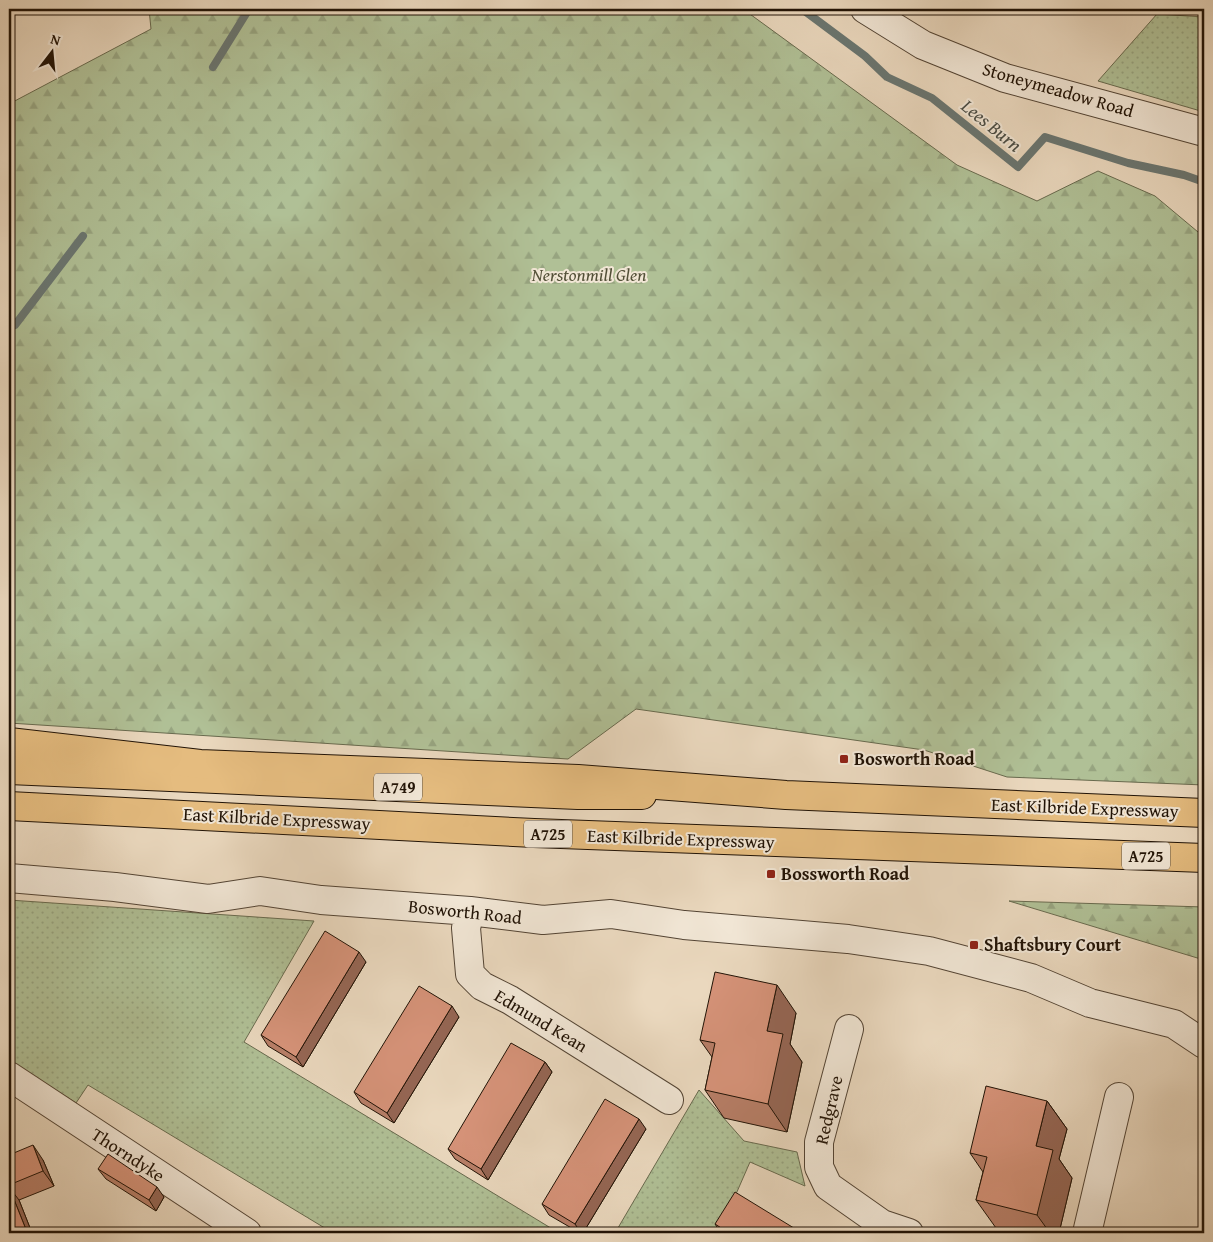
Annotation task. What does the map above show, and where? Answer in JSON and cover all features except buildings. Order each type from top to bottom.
[{"type":"main road","name":"East Kilbride Expressway","points":[[9,742],[200,764],[578,779],[786,795],[1204,813]]},
{"type":"main road","name":"East Kilbride Expressway","points":[[9,770],[578,795],[786,795]]},
{"type":"main road","name":"East Kilbride Expressway","points":[[9,806],[534,833],[1204,858]]},
{"type":"street","name":"Stoneymeadow Road","points":[[865,9],[923,45],[1005,78],[1204,132]]},
{"type":"street","name":"Bosworth Road","points":[[9,878],[115,887],[208,899],[260,891],[320,900],[470,911],[543,920],[611,914],[684,925],[848,939],[930,951],[1031,978],[1090,1003],[1174,1024],[1204,1044]]},
{"type":"street","name":"Edmund Kean","points":[[470,911],[466,928],[470,974],[482,986],[510,1000],[668,1100]]},
{"type":"street","name":"Redgrave","points":[[849,1029],[820,1142],[818,1167],[828,1186],[882,1224],[909,1233]]},
{"type":"street","name":"Thorndyke","points":[[9,1076],[247,1233]]},
{"type":"street","points":[[1087,1233],[1119,1097]]},
{"type":"green space","name":"Nerstonmill Glen","points":[[149,9],[743,9],[957,165],[1037,201],[1098,171],[1155,196],[1204,237],[1204,785],[1007,777],[924,750],[636,709],[568,759],[9,723],[9,104],[151,29]]},
{"type":"green space","points":[[1157,14],[1204,17],[1204,112],[1098,81]]},
{"type":"green space","points":[[9,900],[314,921],[244,1042],[559,1233],[333,1233],[88,1085],[76,1103],[9,1061]]},
{"type":"green space","points":[[1009,901],[1204,907],[1204,960]]},
{"type":"green space","points":[[699,1090],[744,1141],[797,1152],[805,1186],[750,1162],[719,1233],[615,1233]]},
{"type":"waterway","name":"Lees Burn","points":[[213,67],[249,9]]},
{"type":"waterway","name":"Lees Burn","points":[[802,9],[865,56],[887,77],[932,98],[1018,167],[1045,137],[1128,163],[1184,175],[1204,182]]},
{"type":"waterway","name":"Lees Burn","points":[[9,326],[15,325],[83,236]]},
{"type":"place","name":"Bosworth Road","points":[[844,759]]},
{"type":"place","name":"Bossworth Road","points":[[771,874]]},
{"type":"place","name":"Shaftsbury Court","points":[[974,945]]}]
